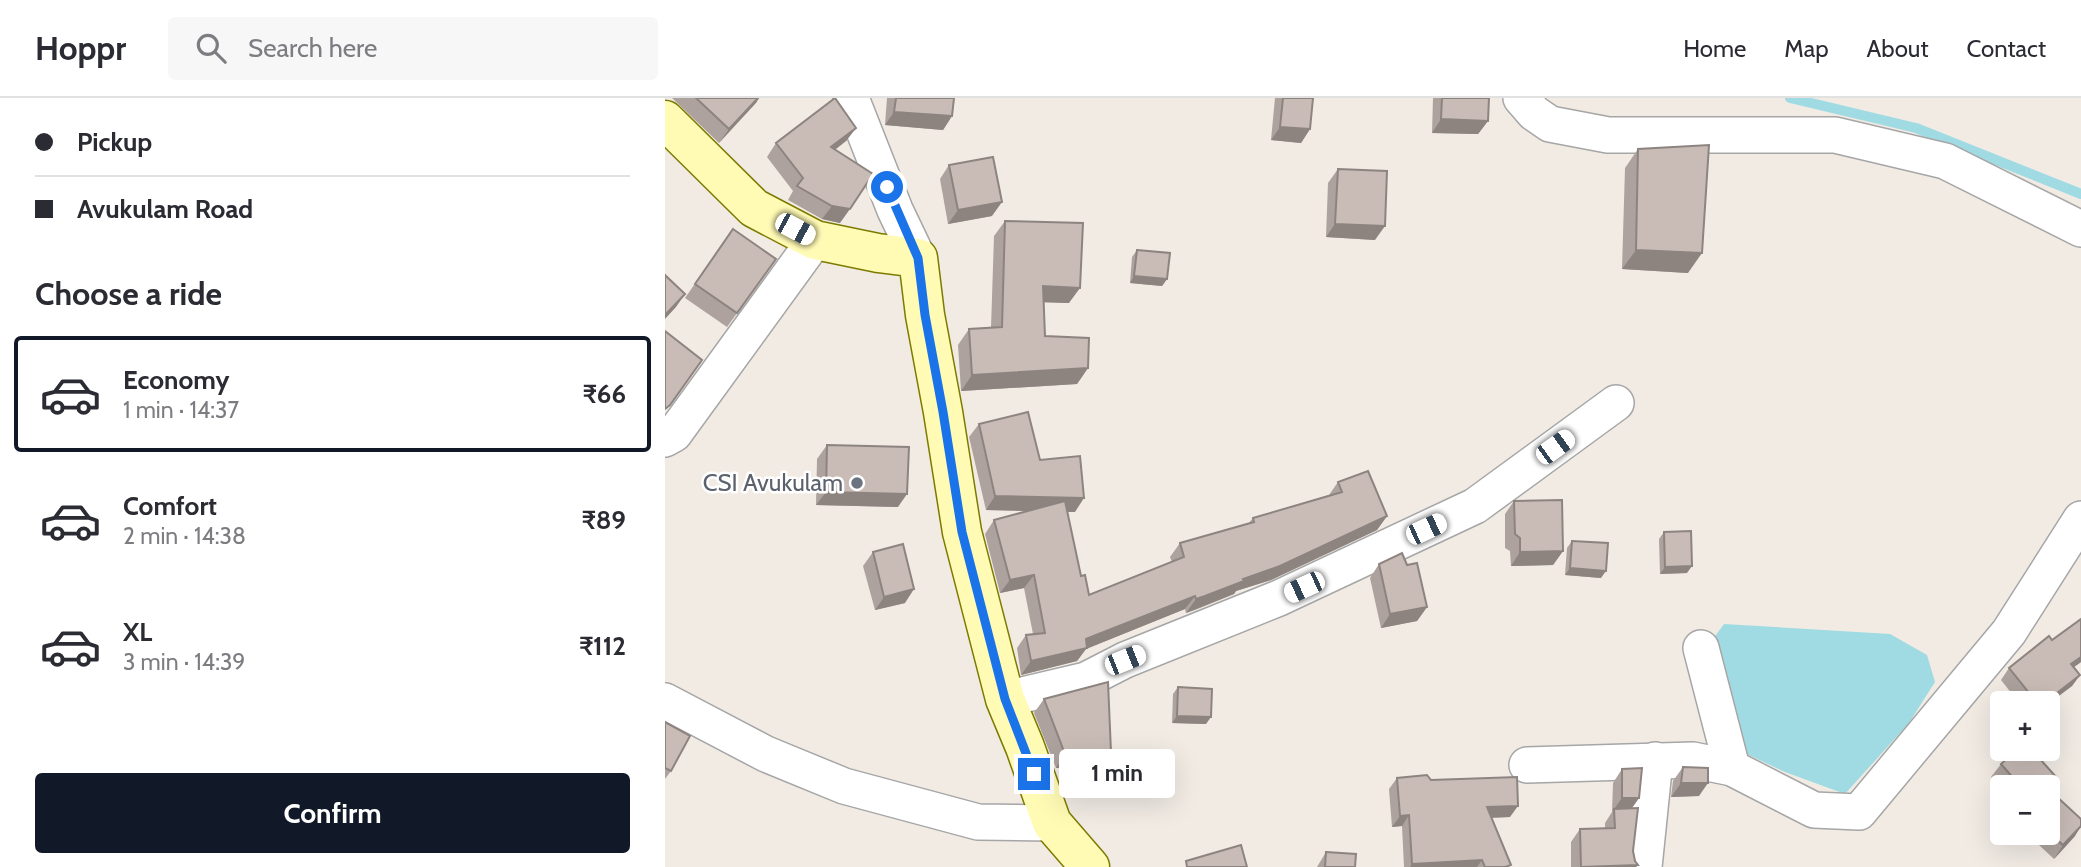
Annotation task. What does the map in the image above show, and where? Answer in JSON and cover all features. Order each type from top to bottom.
[{"type":"main road","points":[[665,120],[754,208],[815,240],[918,258],[925,315],[962,532],[1005,699],[1052,823],[1090,867]]},
{"type":"street","points":[[851,98],[895,210],[918,258]]},
{"type":"street","points":[[1521,98],[1534,113],[1551,124],[1608,135],[1835,135],[1945,161],[2081,229]]},
{"type":"street","points":[[665,439],[674,434],[815,240]]},
{"type":"street","points":[[1005,699],[1086,680],[1125,660],[1279,598],[1475,506],[1616,403]]},
{"type":"street","points":[[1527,765],[1693,760],[1732,768],[1814,810],[1859,811],[2008,632],[2081,519]]},
{"type":"street","points":[[1701,648],[1732,768]]},
{"type":"street","points":[[665,701],[766,754],[844,786],[978,822],[1052,823]]},
{"type":"street","points":[[1644,867],[1655,760]]},
{"type":"water","points":[[1724,624],[1890,634],[1927,655],[1935,682],[1909,723],[1845,794],[1785,772],[1717,740],[1710,643]]},
{"type":"building","points":[[696,98],[758,98],[729,129]]},
{"type":"building","points":[[835,98],[856,128],[831,147],[873,174],[850,209],[832,206],[797,186],[803,178],[776,143]]},
{"type":"building","points":[[896,98],[954,98],[952,116],[894,112]]},
{"type":"building","points":[[1283,98],[1313,98],[1310,129],[1280,127]]},
{"type":"building","points":[[1442,98],[1489,98],[1488,121],[1441,119]]},
{"type":"building","points":[[1709,145],[1702,253],[1636,250],[1638,149]]},
{"type":"building","points":[[993,157],[1002,202],[958,210],[949,165]]},
{"type":"building","points":[[1338,169],[1387,171],[1385,226],[1335,224]]},
{"type":"building","points":[[1005,221],[1083,223],[1080,288],[1043,286],[1045,336],[1089,338],[1088,368],[972,375],[969,329],[1002,327]]},
{"type":"building","points":[[733,229],[776,259],[737,313],[695,284]]},
{"type":"building","points":[[1137,250],[1170,253],[1167,279],[1134,276]]},
{"type":"building","points":[[665,275],[685,294],[665,315]]},
{"type":"building","points":[[665,331],[702,360],[665,409]]},
{"type":"building","points":[[1028,412],[1040,460],[1080,456],[1084,498],[995,496],[979,424]]},
{"type":"building","name":"CSI Avukulam","points":[[827,445],[909,447],[907,494],[826,492]]},
{"type":"building","points":[[1368,471],[1387,516],[1280,566],[1243,579],[1244,581],[1196,599],[1195,596],[1086,639],[1087,648],[1031,661],[1026,635],[1045,633],[1034,575],[1010,580],[994,520],[1065,501],[1081,576],[1085,575],[1089,595],[1184,557],[1180,543],[1254,522],[1253,518],[1342,492],[1338,482]]},
{"type":"building","points":[[1562,500],[1563,551],[1520,552],[1520,538],[1515,534],[1514,501]]},
{"type":"building","points":[[1691,531],[1692,566],[1665,567],[1664,532]]},
{"type":"building","points":[[1572,541],[1608,543],[1606,571],[1570,568]]},
{"type":"building","points":[[903,544],[914,589],[884,597],[873,552]]},
{"type":"building","points":[[1402,553],[1407,565],[1417,563],[1427,607],[1390,614],[1379,564]]},
{"type":"building","points":[[2081,619],[2081,657],[2071,664],[2080,675],[2060,691],[2028,691],[2009,668],[2049,636],[2052,640]]},
{"type":"building","points":[[1108,682],[1111,752],[1065,754],[1044,699]]},
{"type":"building","points":[[1178,687],[1212,689],[1211,717],[1177,716]]},
{"type":"building","points":[[665,722],[690,736],[671,771],[665,768]]},
{"type":"building","points":[[2004,761],[2042,761],[2054,775],[2011,775],[2001,764]]},
{"type":"building","points":[[1683,767],[1708,768],[1708,783],[1681,783]]},
{"type":"building","points":[[1642,768],[1639,798],[1622,798],[1622,769]]},
{"type":"building","points":[[1427,775],[1431,780],[1517,777],[1518,806],[1487,807],[1511,865],[1485,867],[1482,860],[1412,864],[1409,815],[1400,816],[1397,778]]},
{"type":"building","points":[[2060,800],[2081,819],[2081,826],[2063,845],[2060,842]]},
{"type":"building","points":[[1638,808],[1633,851],[1638,865],[1581,867],[1580,829],[1615,828],[1614,809]]},
{"type":"building","points":[[1241,845],[1247,867],[1187,867],[1186,861]]},
{"type":"building","points":[[1326,852],[1356,854],[1355,867],[1325,867]]},
{"type":"waterway","points":[[1790,98],[1916,128],[2081,194]]},
{"type":"place","name":"CSI Avukulam","points":[[857,483]]},
{"type":"route","points":[[887,187],[918,258],[925,315],[962,532],[1005,699],[1034,774]]}]
